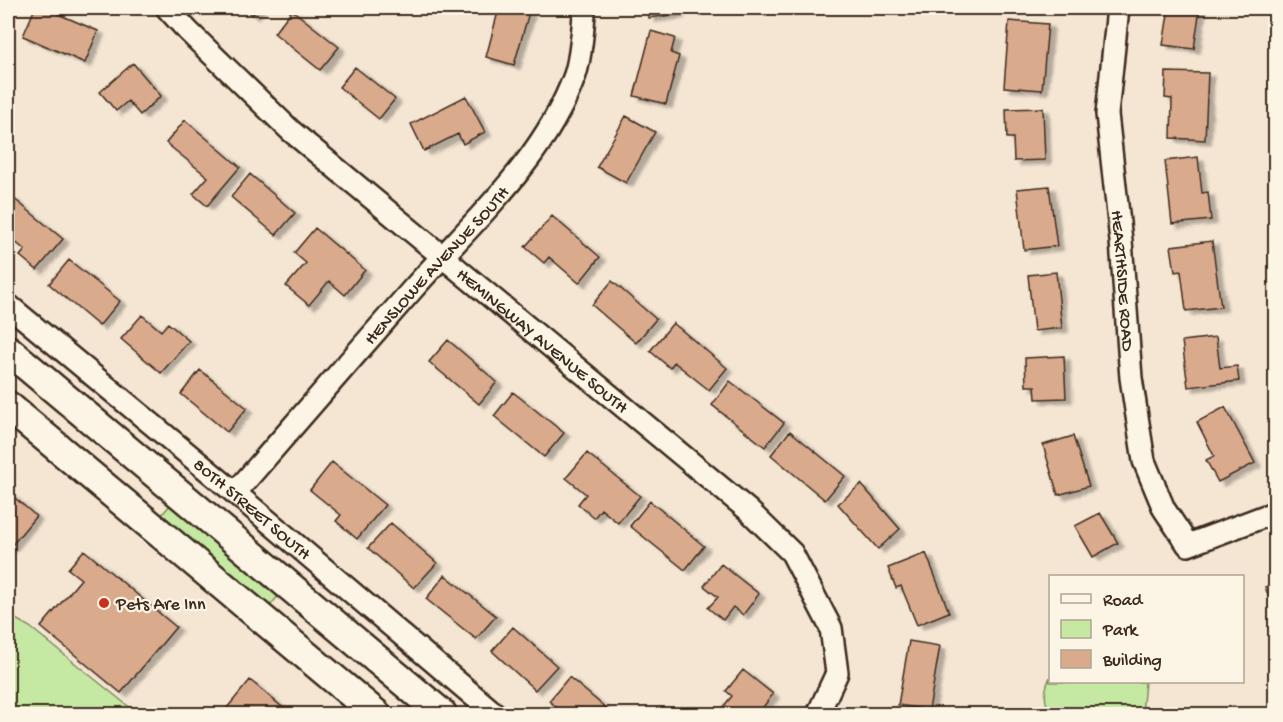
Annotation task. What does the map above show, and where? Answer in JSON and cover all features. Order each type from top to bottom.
[{"type":"main road","name":"80TH STREET SOUTH","points":[[8,350],[442,714]]},
{"type":"main road","points":[[8,406],[376,714]]},
{"type":"street","name":"HEMINGWAY AVENUE SOUTH","points":[[167,8],[291,131],[748,510],[792,553],[831,628],[837,673],[818,714]]},
{"type":"street","name":"HENSLOWE AVENUE SOUTH","points":[[235,493],[441,257],[491,205],[539,144],[576,73],[584,8]]},
{"type":"street","name":"HEARTHSIDE ROAD","points":[[1118,8],[1107,114],[1121,241],[1131,378],[1144,461],[1164,509],[1188,545],[1275,512]]},
{"type":"street","name":"80TH STREET SOUTH","points":[[8,305],[235,493],[495,714]]},
{"type":"green space","points":[[170,505],[279,595],[269,607],[160,517]]},
{"type":"green space","points":[[14,618],[30,627],[138,714],[8,714],[8,619]]},
{"type":"green space","points":[[1049,679],[1049,683],[1145,683],[1142,714],[1051,714],[1045,696]]},
{"type":"building","points":[[35,8],[60,9],[58,14],[98,31],[85,63],[23,36]]},
{"type":"building","points":[[245,8],[259,8],[252,15]]},
{"type":"building","points":[[499,8],[530,9],[514,65],[486,57]]},
{"type":"building","points":[[647,8],[678,8],[678,14],[649,18]]},
{"type":"building","points":[[1169,8],[1200,8],[1194,49],[1163,45]]},
{"type":"building","points":[[292,10],[339,47],[320,70],[274,33]]},
{"type":"building","points":[[1009,21],[1048,24],[1042,90],[1004,87]]},
{"type":"building","points":[[651,31],[675,38],[671,53],[679,56],[666,104],[634,96]]},
{"type":"building","points":[[133,63],[161,96],[140,115],[128,101],[116,111],[100,92]]},
{"type":"building","points":[[355,67],[395,99],[379,119],[339,87]]},
{"type":"building","points":[[1166,72],[1208,73],[1205,140],[1171,138],[1172,99],[1165,98]]},
{"type":"building","points":[[466,96],[485,132],[463,144],[458,134],[424,151],[411,124]]},
{"type":"building","points":[[1043,108],[1045,160],[1014,161],[1013,138],[1007,138],[1006,109]]},
{"type":"building","points":[[626,116],[655,132],[626,183],[597,167]]},
{"type":"building","points":[[185,120],[240,167],[207,206],[193,194],[208,177],[166,143]]},
{"type":"building","points":[[1198,157],[1202,193],[1208,192],[1211,220],[1172,224],[1165,161]]},
{"type":"building","points":[[250,174],[295,213],[276,235],[231,197]]},
{"type":"building","points":[[1049,186],[1057,246],[1024,250],[1017,189]]},
{"type":"building","points":[[12,197],[63,239],[37,270],[20,256],[25,250],[8,236],[8,202]]},
{"type":"building","points":[[552,216],[600,257],[579,283],[549,257],[544,263],[525,247]]},
{"type":"building","points":[[315,228],[365,270],[345,295],[329,281],[309,305],[286,286],[306,263],[294,253]]},
{"type":"building","points":[[1212,241],[1221,307],[1186,311],[1181,271],[1175,272],[1171,246]]},
{"type":"building","points":[[69,260],[120,301],[99,326],[49,284]]},
{"type":"building","points":[[1056,272],[1062,328],[1034,331],[1028,275]]},
{"type":"building","points":[[612,281],[656,319],[636,343],[592,305]]},
{"type":"building","points":[[142,315],[161,331],[168,323],[189,341],[161,373],[121,339]]},
{"type":"building","points":[[673,323],[727,368],[709,390],[674,362],[670,368],[650,351]]},
{"type":"building","points":[[1216,337],[1220,368],[1237,366],[1239,381],[1188,387],[1182,341]]},
{"type":"building","points":[[448,340],[497,382],[479,404],[429,362]]},
{"type":"building","points":[[1064,356],[1066,398],[1036,399],[1035,386],[1026,386],[1025,358]]},
{"type":"building","points":[[200,370],[247,408],[227,432],[181,394]]},
{"type":"building","points":[[730,381],[784,423],[765,447],[712,405]]},
{"type":"building","points":[[513,392],[564,433],[544,457],[494,416]]},
{"type":"building","points":[[1225,407],[1255,463],[1218,482],[1206,460],[1214,456],[1197,422]]},
{"type":"building","points":[[790,431],[845,476],[825,500],[771,455]]},
{"type":"building","points":[[1073,436],[1089,486],[1058,495],[1043,445]]},
{"type":"building","points":[[587,453],[640,496],[618,523],[601,509],[594,518],[578,504],[586,494],[566,478]]},
{"type":"building","points":[[332,462],[385,505],[357,539],[336,521],[341,515],[310,490]]},
{"type":"building","points":[[861,484],[900,529],[878,549],[838,504]]},
{"type":"building","points":[[8,492],[36,516],[8,550]]},
{"type":"building","points":[[650,501],[704,546],[685,570],[630,526]]},
{"type":"building","points":[[1100,513],[1118,543],[1093,557],[1075,526]]},
{"type":"building","points":[[391,523],[437,563],[414,588],[368,548]]},
{"type":"building","name":"Pets Are Inn","points":[[84,550],[176,627],[121,693],[41,627],[81,579],[68,569]]},
{"type":"building","points":[[926,553],[949,612],[917,625],[901,586],[896,588],[888,568]]},
{"type":"building","points":[[721,564],[759,594],[743,615],[733,607],[723,620],[708,608],[718,597],[704,586]]},
{"type":"building","points":[[445,575],[496,616],[476,639],[426,599]]},
{"type":"building","points":[[1276,583],[1276,616],[1265,587]]},
{"type":"building","points":[[513,627],[557,666],[535,690],[492,651]]},
{"type":"building","points":[[909,641],[940,646],[929,710],[898,705]]},
{"type":"building","points":[[743,670],[773,694],[758,714],[717,714],[732,696],[726,691]]},
{"type":"building","points":[[569,677],[613,714],[565,714],[549,701]]},
{"type":"building","points":[[250,680],[288,712],[285,714],[222,714]]},
{"type":"place","name":"Pets Are Inn","points":[[104,603]]}]
